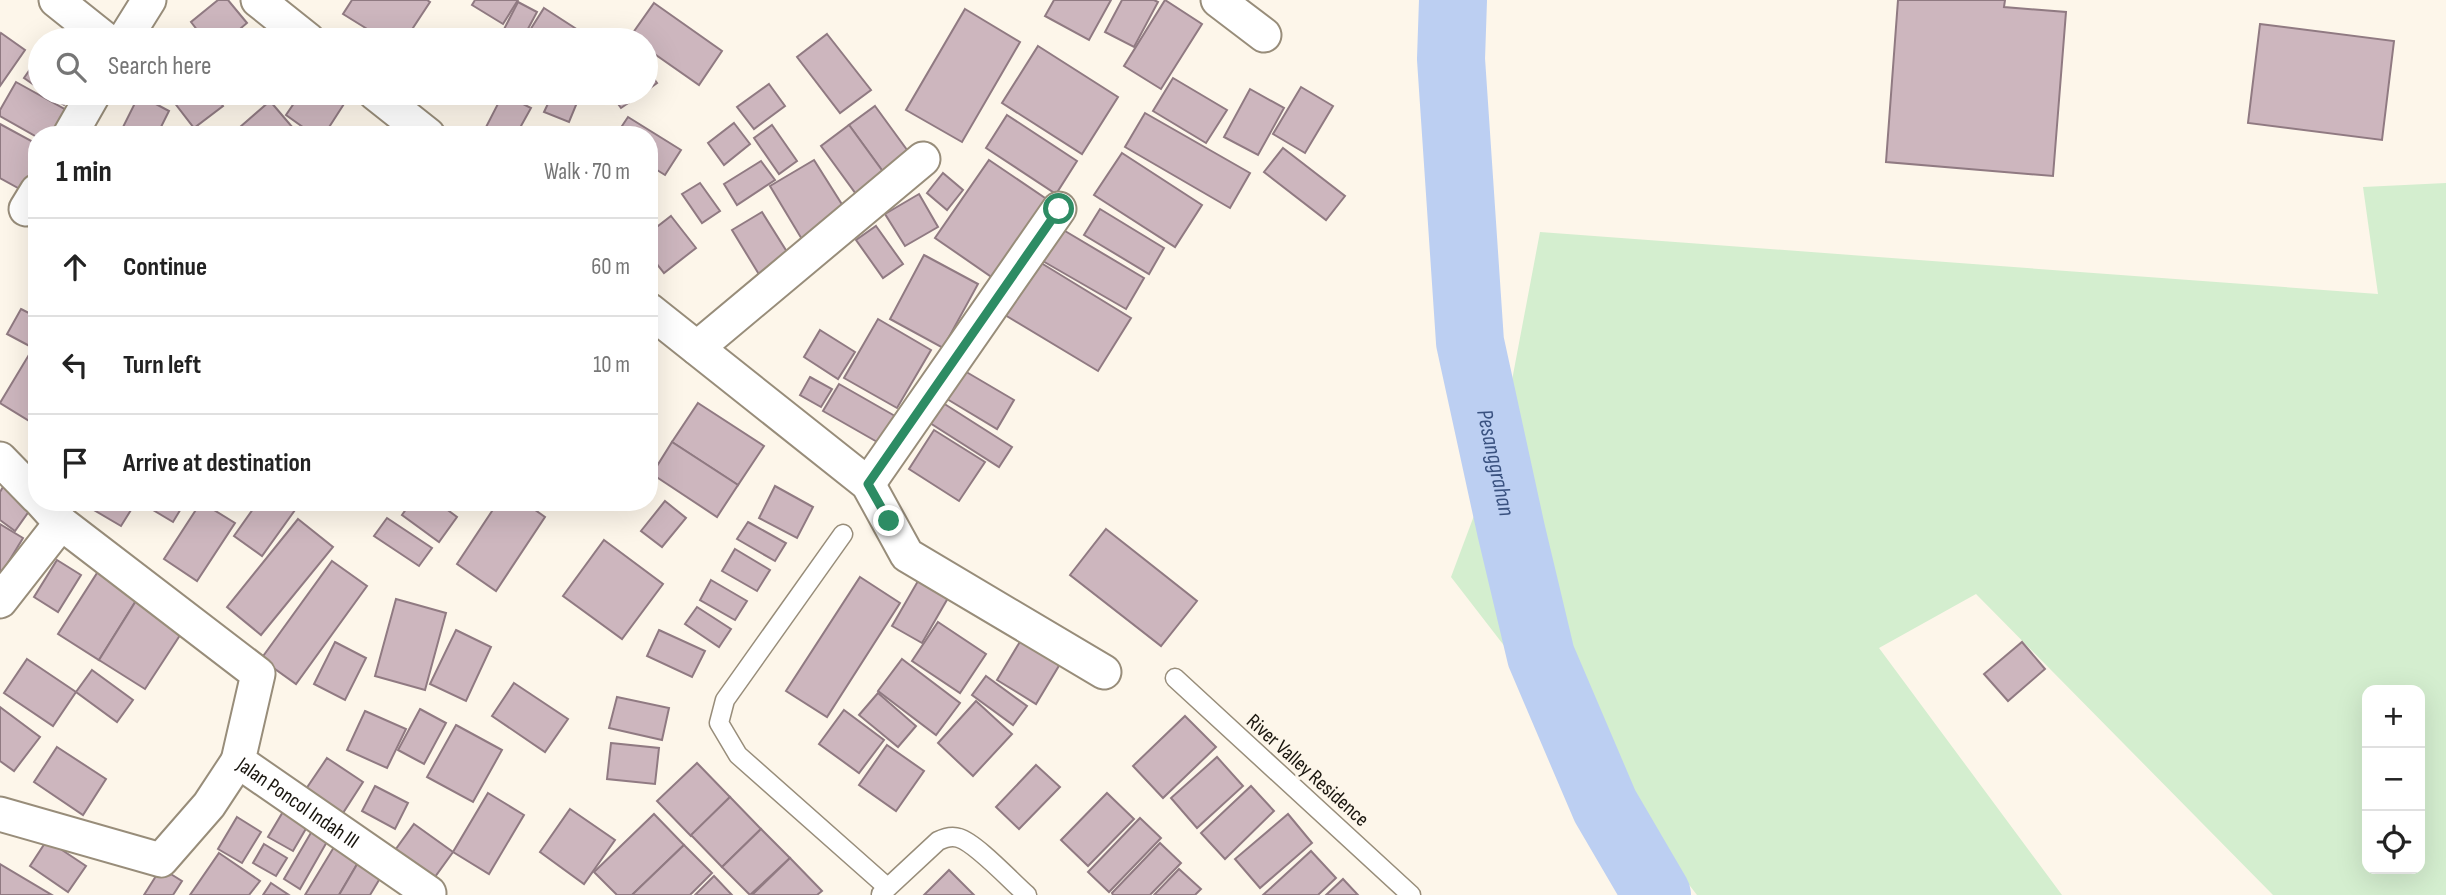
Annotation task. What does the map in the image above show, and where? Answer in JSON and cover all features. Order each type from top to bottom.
[{"type":"street","points":[[57,0],[91,28]]},
{"type":"street","points":[[132,28],[149,0]]},
{"type":"street","points":[[258,0],[294,28]]},
{"type":"street","points":[[1218,0],[1264,35]]},
{"type":"street","points":[[75,126],[87,105]]},
{"type":"street","points":[[390,105],[417,126]]},
{"type":"street","points":[[697,348],[923,159]]},
{"type":"street","points":[[868,484],[1059,209]]},
{"type":"street","points":[[658,317],[868,484],[907,555],[1104,672]]},
{"type":"street","points":[[0,459],[28,488]]},
{"type":"street","name":"Jalan Poncol Indah III","points":[[0,601],[51,512],[258,674],[238,761],[429,893]]},
{"type":"street","points":[[0,814],[161,860],[209,805],[238,761]]},
{"type":"lane","points":[[843,534],[725,700],[719,723],[738,755],[883,891],[938,841],[946,837],[958,838],[971,845],[1027,895]]},
{"type":"lane","name":"River Valley Residence","points":[[1175,678],[1411,895]]},
{"type":"green space","points":[[2446,183],[2446,895],[2273,895],[1976,594],[1879,648],[2062,895],[1697,895],[1451,577],[1499,449],[1540,232],[2378,294],[2363,187]]},
{"type":"building","points":[[218,0],[228,0],[247,23],[241,28],[196,28],[191,22]]},
{"type":"building","points":[[352,0],[430,2],[413,28],[366,28],[343,14]]},
{"type":"building","points":[[475,0],[518,0],[503,24],[472,5]]},
{"type":"building","points":[[1054,0],[1111,0],[1089,40],[1045,16]]},
{"type":"building","points":[[1122,0],[1158,2],[1134,47],[1105,32]]},
{"type":"building","points":[[1165,0],[1202,24],[1161,89],[1124,66]]},
{"type":"building","points":[[1898,0],[2005,0],[2004,7],[2066,12],[2053,176],[1886,162]]},
{"type":"building","points":[[518,2],[537,12],[528,28],[505,28]]},
{"type":"building","points":[[654,3],[722,51],[699,85],[658,56],[658,28],[636,28]]},
{"type":"building","points":[[544,8],[575,28],[531,28]]},
{"type":"building","points":[[965,9],[1020,42],[962,142],[906,110]]},
{"type":"building","points":[[2260,24],[2394,41],[2382,140],[2248,123]]},
{"type":"building","points":[[1,33],[25,50],[0,86],[0,35]]},
{"type":"building","points":[[827,34],[871,90],[840,113],[797,57]]},
{"type":"building","points":[[1038,46],[1118,97],[1082,154],[1002,103]]},
{"type":"building","points":[[1173,78],[1227,110],[1206,143],[1153,111]]},
{"type":"building","points":[[16,82],[28,89],[28,105],[57,105],[77,116],[71,126],[28,126],[28,132],[0,116],[0,110]]},
{"type":"building","points":[[769,84],[785,106],[754,129],[737,107]]},
{"type":"building","points":[[1301,87],[1333,106],[1305,153],[1273,134]]},
{"type":"building","points":[[1250,89],[1284,108],[1258,155],[1224,137]]},
{"type":"building","points":[[134,105],[158,105],[169,111],[162,126],[124,126]]},
{"type":"building","points":[[176,105],[223,106],[197,126],[192,126]]},
{"type":"building","points":[[265,105],[273,105],[291,126],[241,126]]},
{"type":"building","points":[[293,105],[343,105],[330,126],[301,126],[286,115]]},
{"type":"building","points":[[497,105],[525,105],[531,108],[521,126],[487,126]]},
{"type":"building","points":[[547,105],[576,105],[569,122],[544,112]]},
{"type":"building","points":[[875,106],[910,154],[884,173],[849,125]]},
{"type":"building","points":[[1145,113],[1250,173],[1230,208],[1125,147]]},
{"type":"building","points":[[1007,115],[1077,161],[1056,194],[986,148]]},
{"type":"building","points":[[628,117],[642,126],[622,126]]},
{"type":"building","points":[[734,123],[750,144],[724,165],[708,143]]},
{"type":"building","points":[[0,124],[28,139],[28,191],[27,193],[0,178]]},
{"type":"building","points":[[772,125],[797,161],[779,174],[754,138]]},
{"type":"building","points":[[849,125],[884,173],[856,194],[821,146]]},
{"type":"building","points":[[658,136],[681,150],[665,175],[658,171]]},
{"type":"building","points":[[1283,148],[1345,196],[1326,220],[1264,172]]},
{"type":"building","points":[[1122,153],[1202,205],[1175,247],[1094,195]]},
{"type":"building","points":[[814,160],[848,214],[803,241],[770,186]]},
{"type":"building","points":[[989,160],[1048,200],[993,278],[935,238]]},
{"type":"building","points":[[761,161],[775,180],[737,205],[724,184]]},
{"type":"building","points":[[943,173],[963,190],[947,210],[927,193]]},
{"type":"building","points":[[700,183],[720,211],[702,223],[682,194]]},
{"type":"building","points":[[919,194],[938,227],[905,246],[885,214]]},
{"type":"building","points":[[1100,209],[1164,248],[1149,274],[1084,235]]},
{"type":"building","points":[[762,212],[794,263],[763,281],[732,230]]},
{"type":"building","points":[[671,216],[696,248],[664,273],[658,265],[658,226]]},
{"type":"building","points":[[876,226],[903,264],[883,278],[856,240]]},
{"type":"building","points":[[1060,228],[1144,278],[1126,309],[1041,260]]},
{"type":"building","points":[[924,255],[978,284],[943,348],[890,319]]},
{"type":"building","points":[[1033,258],[1131,318],[1098,371],[1000,312]]},
{"type":"building","points":[[21,309],[28,312],[28,345],[7,334]]},
{"type":"building","points":[[878,319],[931,350],[897,408],[844,378]]},
{"type":"building","points":[[820,330],[855,352],[838,379],[804,357]]},
{"type":"building","points":[[28,356],[28,420],[0,403]]},
{"type":"building","points":[[963,370],[1014,400],[997,429],[947,399]]},
{"type":"building","points":[[810,377],[832,389],[821,407],[800,395]]},
{"type":"building","points":[[839,384],[895,416],[879,443],[823,411]]},
{"type":"building","points":[[698,403],[764,446],[738,485],[672,442]]},
{"type":"building","points":[[943,403],[1012,447],[999,467],[930,423]]},
{"type":"building","points":[[934,430],[985,462],[959,501],[909,469]]},
{"type":"building","points":[[672,442],[738,485],[717,517],[658,478],[658,464]]},
{"type":"building","points":[[775,486],[813,507],[797,538],[759,518]]},
{"type":"building","points":[[3,487],[28,504],[29,511],[15,531],[0,520],[0,492]]},
{"type":"building","points":[[665,501],[686,518],[662,547],[641,531]]},
{"type":"building","points":[[96,511],[130,511],[121,526]]},
{"type":"building","points":[[155,511],[180,511],[173,522]]},
{"type":"building","points":[[195,511],[216,511],[235,523],[197,581],[164,559]]},
{"type":"building","points":[[252,511],[294,511],[262,556],[234,536]]},
{"type":"building","points":[[405,511],[449,511],[457,517],[439,542],[402,515]]},
{"type":"building","points":[[492,511],[537,511],[545,517],[496,591],[457,564]]},
{"type":"building","points":[[387,518],[432,548],[419,566],[374,536]]},
{"type":"building","points":[[298,519],[333,547],[261,635],[227,607]]},
{"type":"building","points":[[748,522],[786,543],[775,561],[737,539]]},
{"type":"building","points":[[0,524],[23,538],[0,576]]},
{"type":"building","points":[[1106,529],[1197,601],[1161,646],[1070,575]]},
{"type":"building","points":[[604,540],[663,584],[622,639],[563,596]]},
{"type":"building","points":[[735,549],[770,570],[757,591],[722,571]]},
{"type":"building","points":[[57,560],[81,575],[58,612],[34,597]]},
{"type":"building","points":[[332,561],[367,586],[296,684],[261,659]]},
{"type":"building","points":[[99,570],[139,596],[99,660],[58,634]]},
{"type":"building","points":[[860,577],[900,603],[827,717],[786,691]]},
{"type":"building","points":[[711,580],[747,601],[735,620],[700,600]]},
{"type":"building","points":[[918,581],[948,598],[922,643],[892,626]]},
{"type":"building","points":[[139,596],[186,626],[145,689],[99,660]]},
{"type":"building","points":[[396,599],[446,613],[425,690],[375,676]]},
{"type":"building","points":[[697,607],[731,629],[719,647],[685,624]]},
{"type":"building","points":[[938,622],[986,654],[960,693],[912,661]]},
{"type":"building","points":[[456,630],[491,647],[466,701],[430,684]]},
{"type":"building","points":[[659,630],[705,651],[692,677],[647,656]]},
{"type":"building","points":[[1024,635],[1063,659],[1036,704],[997,680]]},
{"type":"building","points":[[335,642],[366,658],[345,700],[314,684]]},
{"type":"building","points":[[2022,642],[2045,669],[2008,701],[1984,674]]},
{"type":"building","points":[[27,659],[76,692],[53,726],[4,693]]},
{"type":"building","points":[[902,659],[960,703],[936,735],[878,691]]},
{"type":"building","points":[[92,670],[133,700],[117,722],[76,692]]},
{"type":"building","points":[[986,676],[1027,706],[1013,725],[972,695]]},
{"type":"building","points":[[514,683],[568,719],[545,752],[492,716]]},
{"type":"building","points":[[878,693],[916,726],[898,747],[859,715]]},
{"type":"building","points":[[617,697],[669,708],[662,740],[609,728]]},
{"type":"building","points":[[976,701],[1012,734],[973,776],[938,743]]},
{"type":"building","points":[[0,707],[40,737],[14,771],[0,761]]},
{"type":"building","points":[[420,709],[446,723],[424,764],[398,750]]},
{"type":"building","points":[[844,710],[884,740],[859,773],[819,744]]},
{"type":"building","points":[[365,711],[406,729],[387,768],[347,750]]},
{"type":"building","points":[[1185,716],[1216,747],[1163,798],[1133,766]]},
{"type":"building","points":[[456,725],[502,750],[473,802],[427,777]]},
{"type":"building","points":[[611,743],[659,748],[655,784],[607,779]]},
{"type":"building","points":[[887,745],[924,771],[896,811],[859,785]]},
{"type":"building","points":[[57,747],[106,779],[83,815],[34,782]]},
{"type":"building","points":[[1217,757],[1243,786],[1197,828],[1171,798]]},
{"type":"building","points":[[327,758],[363,782],[341,816],[304,792]]},
{"type":"building","points":[[697,763],[730,797],[691,836],[657,801]]},
{"type":"building","points":[[1036,765],[1060,787],[1019,829],[996,807]]},
{"type":"building","points":[[375,786],[408,803],[395,829],[362,811]]},
{"type":"building","points":[[1251,786],[1274,811],[1225,859],[1201,833]]},
{"type":"building","points":[[488,793],[524,815],[489,874],[453,852]]},
{"type":"building","points":[[1107,793],[1134,819],[1088,866],[1061,840]]},
{"type":"building","points":[[730,797],[761,829],[722,867],[691,835]]},
{"type":"building","points":[[287,805],[311,820],[293,851],[268,837]]},
{"type":"building","points":[[570,809],[615,840],[584,884],[540,852]]},
{"type":"building","points":[[654,814],[684,845],[632,895],[617,895],[594,872]]},
{"type":"building","points":[[1288,814],[1312,843],[1260,888],[1235,859]]},
{"type":"building","points":[[237,817],[261,832],[242,863],[218,849]]},
{"type":"building","points":[[1140,818],[1161,838],[1109,892],[1088,872]]},
{"type":"building","points":[[316,824],[332,833],[300,889],[284,879]]},
{"type":"building","points":[[414,824],[453,852],[432,881],[393,853]]},
{"type":"building","points":[[761,829],[790,858],[750,895],[722,867]]},
{"type":"building","points":[[47,840],[86,866],[68,892],[30,866]]},
{"type":"building","points":[[1160,843],[1181,863],[1150,895],[1113,895],[1112,893]]},
{"type":"building","points":[[264,844],[287,858],[276,876],[253,863]]},
{"type":"building","points":[[684,845],[712,873],[690,895],[632,895]]},
{"type":"building","points":[[334,847],[359,861],[339,895],[305,895]]},
{"type":"building","points":[[1311,851],[1336,878],[1318,895],[1263,895]]},
{"type":"building","points":[[219,853],[260,881],[249,895],[190,895]]},
{"type":"building","points":[[790,858],[822,891],[817,895],[752,895]]},
{"type":"building","points":[[359,861],[382,875],[370,895],[339,895]]},
{"type":"building","points":[[0,864],[52,895],[0,895]]},
{"type":"building","points":[[161,868],[182,881],[173,895],[144,895]]},
{"type":"building","points":[[1179,869],[1201,889],[1195,895],[1154,895]]},
{"type":"building","points":[[949,870],[974,895],[924,895]]},
{"type":"building","points":[[714,876],[732,895],[695,895]]},
{"type":"building","points":[[1343,879],[1358,895],[1326,895]]},
{"type":"building","points":[[271,883],[289,895],[263,895]]},
{"type":"waterway","name":"Pesanggrahan","points":[[1453,0],[1451,59],[1470,342],[1511,530],[1541,656],[1605,806],[1657,895]]},
{"type":"route","points":[[889,521],[868,484],[1059,209]]}]
